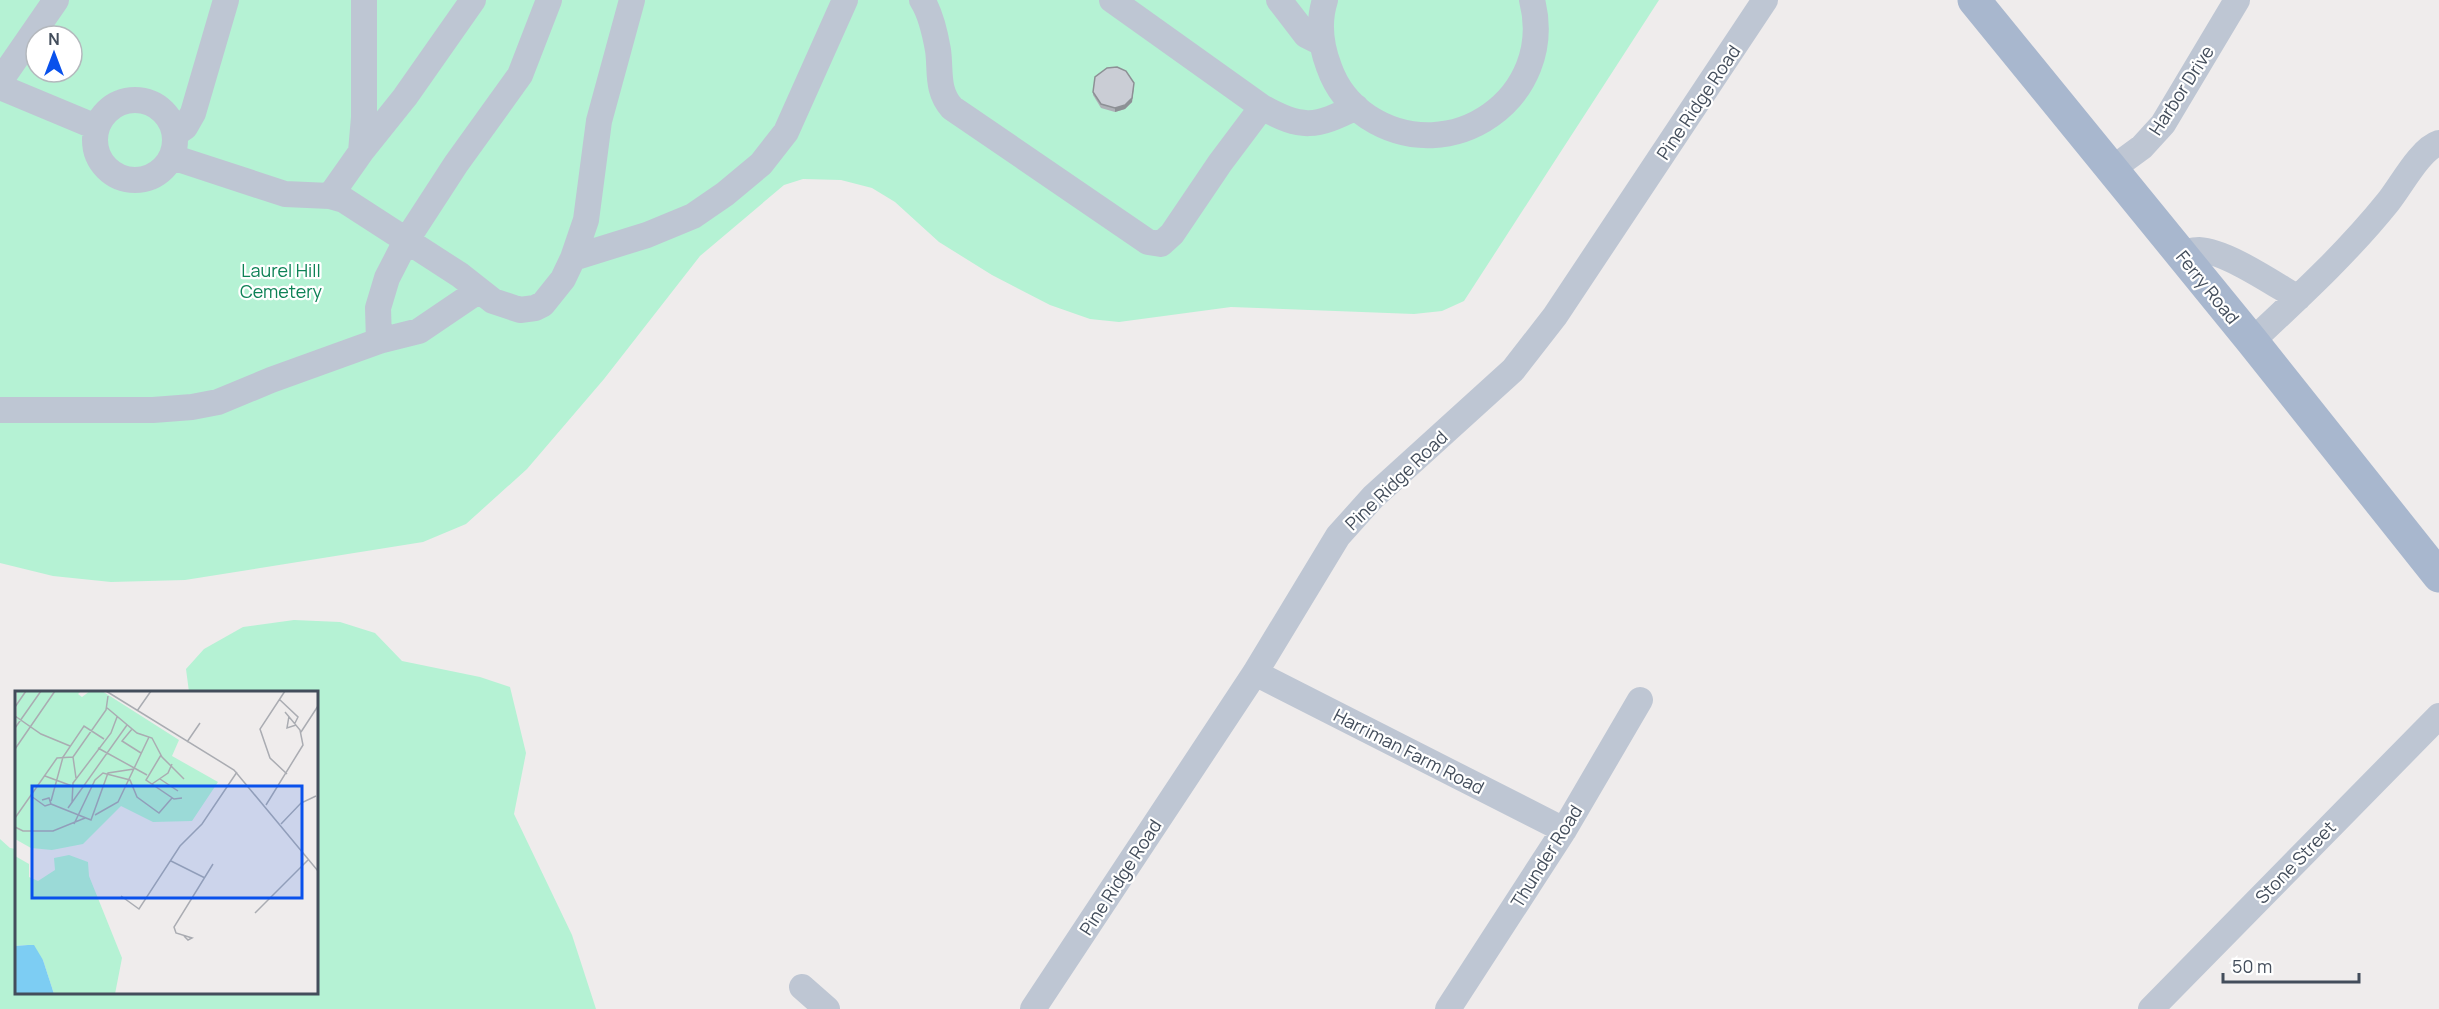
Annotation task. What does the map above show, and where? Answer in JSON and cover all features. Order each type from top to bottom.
[{"type":"main road","name":"Ferry Road","points":[[1974,0],[2253,341],[2439,576]]},
{"type":"street","points":[[0,81],[56,0]]},
{"type":"street","points":[[173,145],[171,122],[165,112],[155,105],[132,100],[110,108],[96,127],[94,142],[97,154],[111,173],[122,178],[145,179],[156,175],[193,113],[226,0]]},
{"type":"street","points":[[361,152],[364,117],[362,0]]},
{"type":"street","points":[[330,195],[405,97],[473,0]]},
{"type":"street","points":[[379,341],[377,319],[380,296],[406,241],[456,164],[520,75],[549,0]]},
{"type":"street","points":[[173,145],[245,181],[285,194],[330,195],[344,200],[460,275],[493,301],[514,309],[535,308],[548,300],[563,279],[586,220],[599,121],[632,0]]},
{"type":"street","points":[[573,258],[647,235],[693,216],[725,194],[761,164],[786,132],[845,0]]},
{"type":"street","points":[[922,0],[934,36],[940,83],[946,101],[963,116],[1148,242],[1161,244],[1172,234],[1220,163],[1262,107]]},
{"type":"street","points":[[1112,0],[1262,107],[1280,117],[1306,125],[1328,121],[1356,107]]},
{"type":"street","points":[[1279,0],[1306,35],[1322,43]]},
{"type":"street","points":[[1325,0],[1321,22],[1322,43],[1330,72],[1339,88],[1356,107],[1377,122],[1392,129],[1426,136],[1460,131],[1491,116],[1516,91],[1531,61],[1536,27],[1532,0]]},
{"type":"street","name":"Pine Ridge Road","points":[[1033,1009],[1255,673],[1338,536],[1373,497],[1513,370],[1538,340],[1765,0]]},
{"type":"street","name":"Harbor Drive","points":[[2112,169],[2142,147],[2163,124],[2237,0]]},
{"type":"street","points":[[0,87],[96,127]]},
{"type":"street","points":[[2253,341],[2345,254],[2390,200],[2427,150],[2439,143]]},
{"type":"street","points":[[2180,253],[2199,250],[2213,253],[2238,264],[2298,298]]},
{"type":"street","points":[[0,410],[153,410],[192,408],[218,402],[379,341],[419,331],[478,291]]},
{"type":"street","name":"Harriman Farm Road","points":[[1255,673],[1564,830]]},
{"type":"street","name":"Thunder Road","points":[[1448,1009],[1564,830],[1640,700]]},
{"type":"street","name":"Stone Street","points":[[2151,1009],[2439,716]]},
{"type":"street","points":[[802,987],[827,1009]]},
{"type":"green space","name":"Laurel Hill Cemetery","points":[[0,0],[1659,0],[1464,301],[1442,311],[1414,314],[1231,307],[1119,322],[1090,319],[1050,305],[992,275],[939,242],[895,202],[872,188],[841,180],[803,179],[784,185],[700,256],[604,379],[527,469],[466,524],[423,542],[185,580],[111,582],[53,576],[0,563]]},
{"type":"green space","points":[[294,620],[340,622],[375,633],[402,661],[480,677],[510,687],[526,753],[514,814],[572,935],[596,1009],[0,1009],[0,839],[10,848],[15,849],[15,994],[318,994],[318,691],[189,691],[186,669],[204,649],[243,627]]},
{"type":"building","points":[[1117,67],[1126,71],[1134,83],[1132,98],[1125,105],[1115,108],[1101,104],[1093,92],[1095,77],[1107,68]]}]
